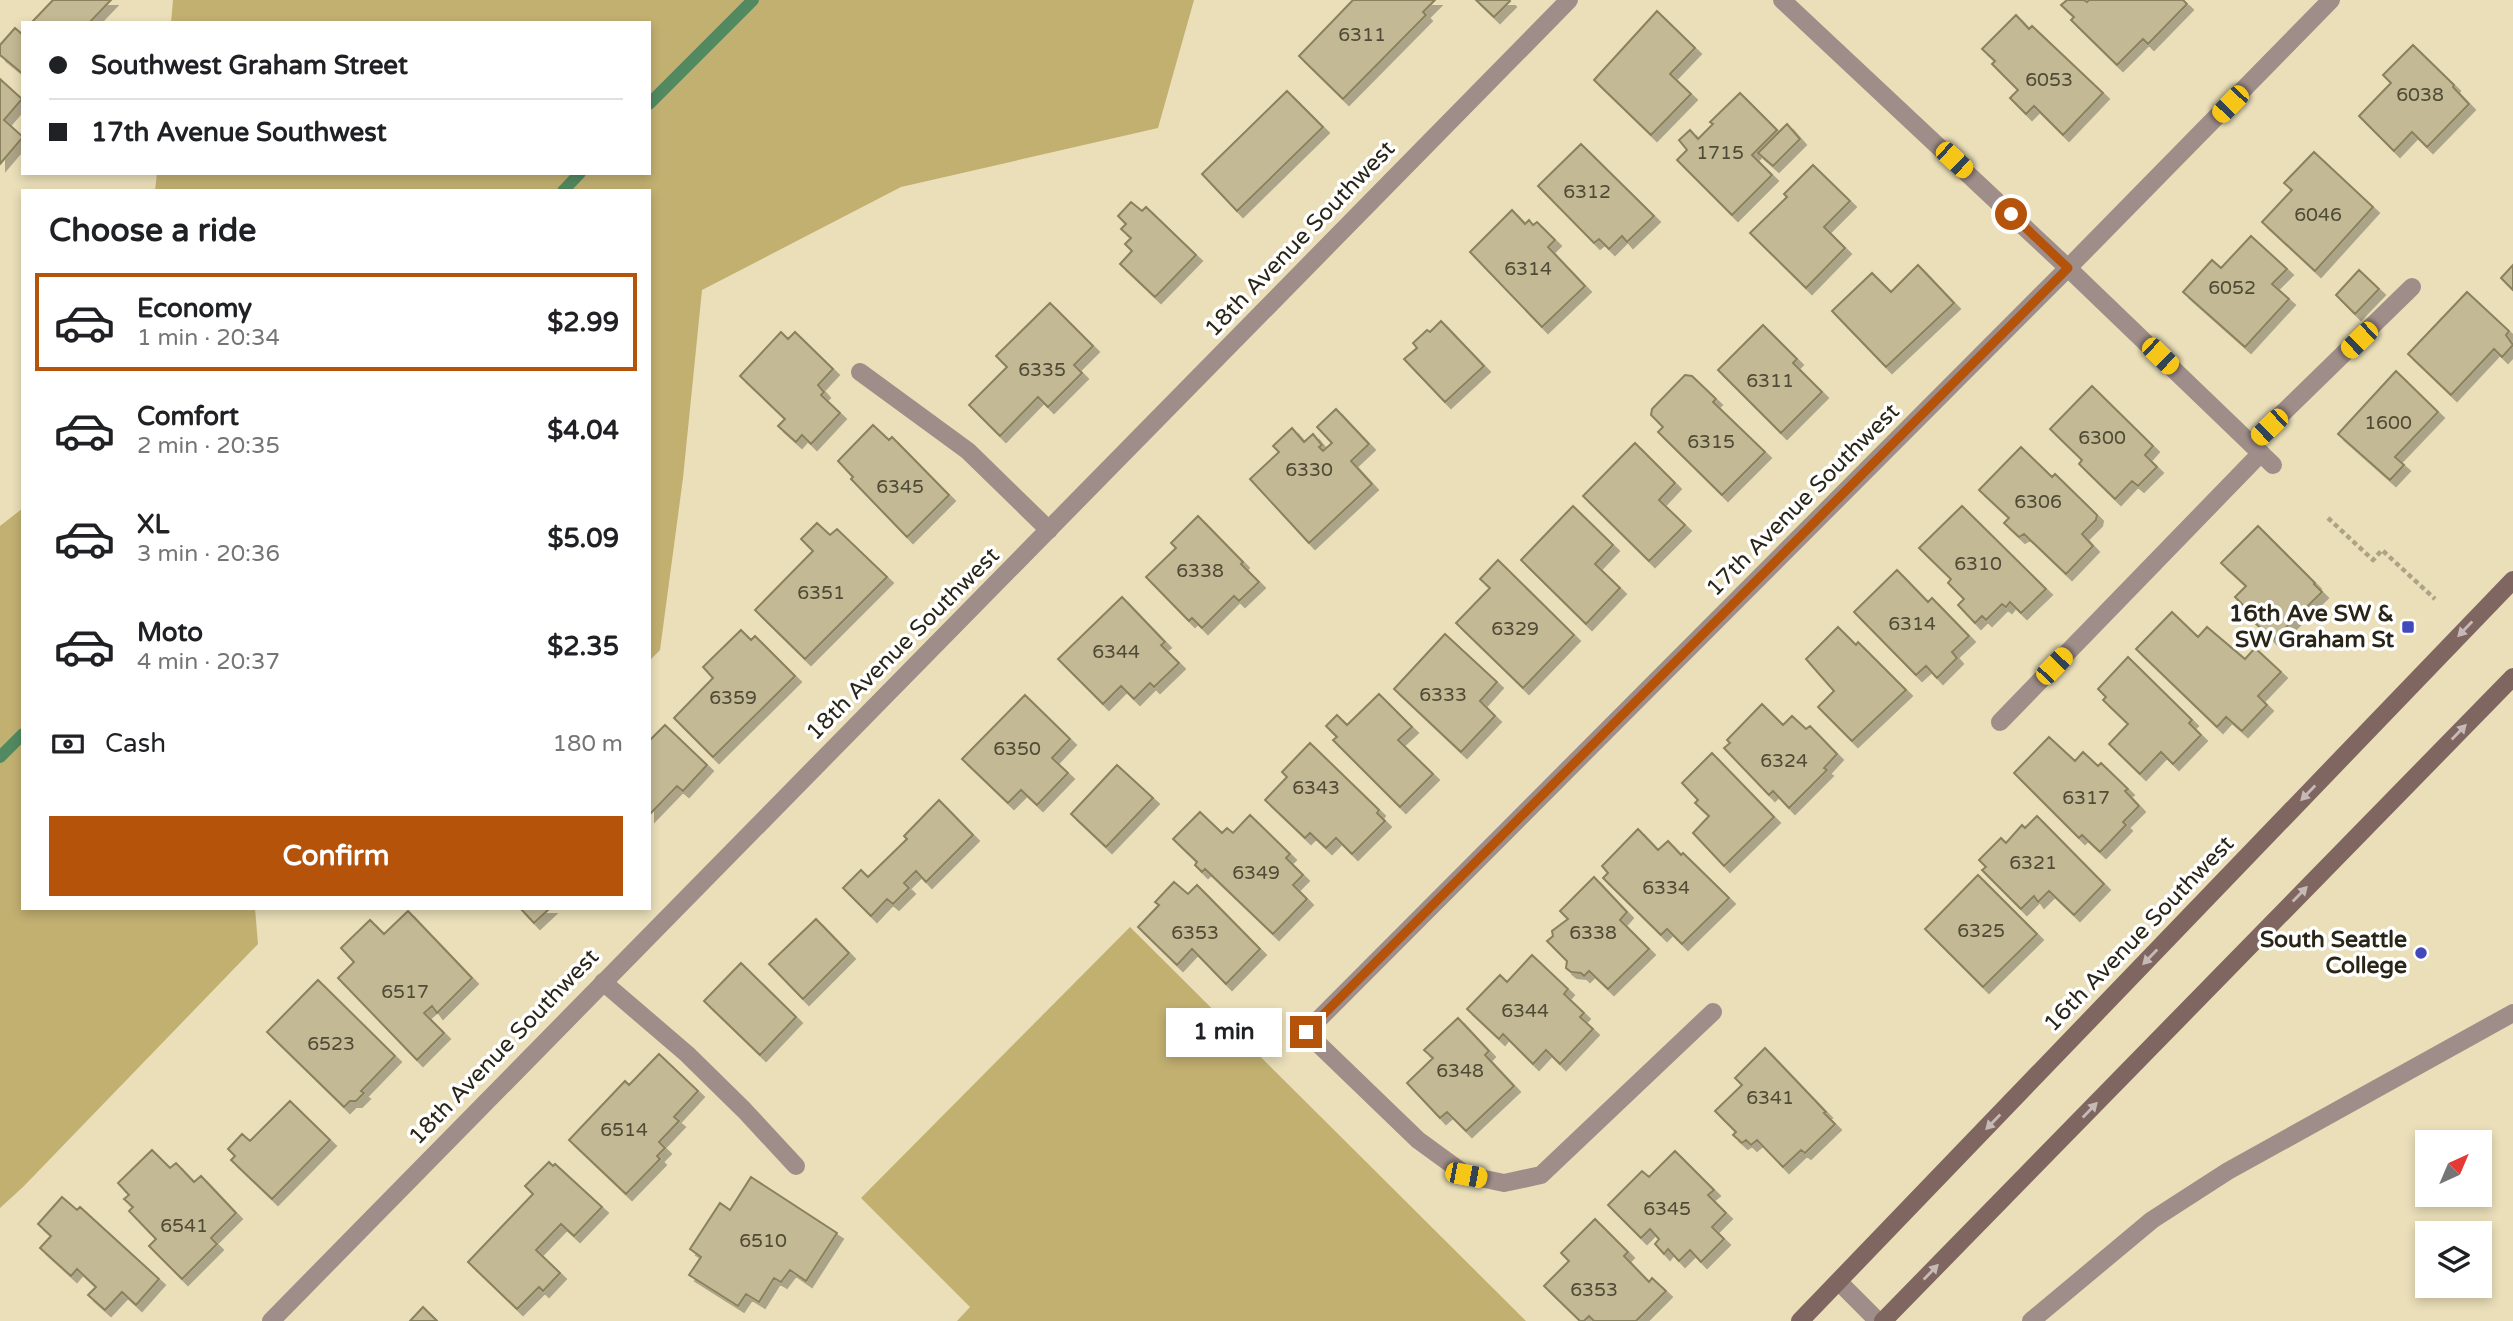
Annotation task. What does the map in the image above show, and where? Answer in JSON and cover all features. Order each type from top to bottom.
[{"type":"street","name":"18th Avenue Southwest","points":[[271,1321],[1569,0]]},
{"type":"street","points":[[1782,0],[2262,454]]},
{"type":"street","name":"17th Avenue Southwest","points":[[1713,1012],[1541,1175],[1504,1182],[1466,1175],[1418,1140],[1306,1032],[2332,0]]},
{"type":"street","points":[[2000,722],[2262,454],[2412,287]]},
{"type":"street","points":[[860,372],[968,451],[1049,530]]},
{"type":"street","name":"16th Avenue Southwest","points":[[1800,1321],[2513,580]]},
{"type":"street","points":[[1883,1321],[2513,677]]},
{"type":"street","points":[[603,982],[687,1054],[796,1166]]},
{"type":"street","points":[[2031,1321],[2152,1220],[2228,1171],[2513,1013]]},
{"type":"street","points":[[1839,1282],[1878,1321]]},
{"type":"path","points":[[2328,518],[2373,560],[2382,550],[2435,599]]},
{"type":"shaded area","points":[[173,0],[1194,0],[1158,128],[901,187],[702,290],[683,478],[660,650],[651,659],[651,189],[155,189],[157,175],[651,175],[651,21],[171,21]]},
{"type":"shaded area","points":[[21,510],[21,910],[255,910],[258,944],[0,1208],[0,526]]},
{"type":"shaded area","points":[[1130,927],[1526,1321],[957,1321],[970,1307],[861,1198]]},
{"type":"building","points":[[53,0],[111,0],[91,21],[33,21]]},
{"type":"building","points":[[1353,0],[1435,0],[1423,12],[1426,15],[1343,99],[1299,56]]},
{"type":"building","points":[[1476,0],[1509,0],[1510,1],[1494,17]]},
{"type":"building","points":[[2067,0],[2183,0],[2187,4],[2148,44],[2143,39],[2117,65],[2071,20],[2074,17],[2061,5]]},
{"type":"building","points":[[1657,11],[1695,48],[1670,74],[1691,94],[1651,135],[1594,80]]},
{"type":"building","points":[[2016,15],[2029,29],[2032,26],[2103,93],[2063,135],[2034,106],[2026,114],[2010,98],[2018,90],[1992,64],[1995,61],[1982,49]]},
{"type":"building","points":[[15,28],[21,33],[21,72],[0,55],[0,45]]},
{"type":"building","points":[[2413,45],[2454,85],[2469,104],[2427,147],[2412,132],[2394,151],[2359,116],[2391,83],[2383,75]]},
{"type":"building","points":[[0,79],[21,98],[4,120],[21,135],[21,139],[0,164]]},
{"type":"building","points":[[1287,91],[1323,127],[1237,211],[1202,174]]},
{"type":"building","points":[[1740,93],[1777,130],[1752,155],[1772,175],[1732,215],[1677,160],[1687,150],[1679,140],[1690,130],[1698,139],[1713,124],[1710,122]]},
{"type":"building","points":[[1787,124],[1800,139],[1773,166],[1758,153]]},
{"type":"building","points":[[1581,144],[1654,216],[1627,242],[1622,236],[1609,249],[1599,239],[1594,243],[1538,186]]},
{"type":"building","points":[[2314,152],[2373,207],[2315,271],[2262,222],[2292,190],[2284,183]]},
{"type":"building","points":[[1813,165],[1850,201],[1824,227],[1845,248],[1806,288],[1750,233],[1787,197],[1784,194]]},
{"type":"building","points":[[1131,202],[1142,211],[1146,207],[1196,255],[1155,297],[1120,264],[1132,251],[1125,244],[1131,238],[1121,229],[1126,224],[1118,216]]},
{"type":"building","points":[[1512,210],[1525,224],[1529,220],[1533,225],[1537,222],[1555,240],[1548,247],[1585,286],[1542,327],[1470,252]]},
{"type":"building","points":[[2251,236],[2287,269],[2272,284],[2289,299],[2245,347],[2183,292],[2212,260],[2221,268]]},
{"type":"building","points":[[1918,265],[1954,303],[1886,367],[1832,311],[1872,273],[1891,292]]},
{"type":"building","points":[[2513,265],[2513,290],[2501,278]]},
{"type":"building","points":[[2359,270],[2379,289],[2355,314],[2336,295]]},
{"type":"building","points":[[2467,292],[2509,331],[2506,335],[2513,345],[2502,357],[2494,349],[2451,395],[2408,354]]},
{"type":"building","points":[[1050,303],[1093,346],[1074,365],[1082,373],[1048,407],[1038,397],[1000,436],[969,405],[1007,367],[996,356]]},
{"type":"building","points":[[1441,321],[1484,366],[1445,402],[1404,359],[1417,348],[1413,343]]},
{"type":"building","points":[[1763,325],[1797,359],[1793,363],[1822,392],[1781,433],[1718,370]]},
{"type":"building","points":[[781,332],[788,339],[795,332],[833,369],[818,385],[824,392],[821,395],[840,413],[811,444],[802,435],[796,442],[778,426],[785,419],[740,376]]},
{"type":"building","points":[[2396,371],[2438,412],[2395,457],[2404,465],[2390,480],[2338,434]]},
{"type":"building","points":[[1685,375],[1692,376],[1716,399],[1713,402],[1765,452],[1722,495],[1658,432],[1663,427],[1651,415],[1652,409]]},
{"type":"building","points":[[2092,386],[2153,446],[2145,455],[2157,467],[2138,486],[2132,481],[2115,499],[2079,464],[2082,460],[2050,429]]},
{"type":"building","points":[[1336,409],[1369,444],[1351,461],[1372,484],[1309,543],[1250,479],[1279,452],[1273,446],[1292,428],[1304,442],[1313,434],[1322,445],[1319,447],[1323,451],[1332,443],[1317,427]]},
{"type":"building","points":[[873,425],[889,440],[892,437],[949,495],[907,537],[851,479],[853,477],[838,461]]},
{"type":"building","points":[[1635,443],[1675,483],[1659,500],[1685,525],[1649,561],[1583,496]]},
{"type":"building","points":[[2021,447],[2052,477],[2055,474],[2097,515],[2096,520],[2082,534],[2093,546],[2066,574],[2024,534],[2019,537],[2004,523],[2009,518],[1979,490]]},
{"type":"building","points":[[1573,506],[1613,545],[1595,564],[1620,588],[1586,624],[1521,560]]},
{"type":"building","points":[[1962,506],[2046,589],[2021,613],[2010,602],[2006,607],[2002,604],[1986,620],[1982,616],[1975,623],[1958,605],[1964,599],[1948,583],[1951,579],[1919,548]]},
{"type":"building","points":[[1198,516],[1259,582],[1239,601],[1234,596],[1202,628],[1192,618],[1189,621],[1146,577],[1176,548],[1171,543]]},
{"type":"building","points":[[817,523],[830,535],[837,529],[887,577],[805,659],[755,610],[813,551],[801,539]]},
{"type":"building","points":[[2258,526],[2322,592],[2273,640],[2249,617],[2252,614],[2235,597],[2246,586],[2221,563]]},
{"type":"building","points":[[1498,560],[1574,635],[1523,688],[1456,623],[1490,588],[1480,579]]},
{"type":"building","points":[[1897,570],[1928,602],[1932,598],[1969,636],[1952,652],[1957,658],[1937,678],[1926,666],[1916,675],[1854,612]]},
{"type":"building","points":[[1122,597],[1165,642],[1161,645],[1179,663],[1154,687],[1150,683],[1134,699],[1121,686],[1103,704],[1058,659]]},
{"type":"building","points":[[2172,612],[2198,637],[2207,627],[2245,659],[2255,648],[2281,672],[2258,696],[2267,705],[2242,731],[2226,717],[2217,727],[2136,649]]},
{"type":"building","points":[[1838,627],[1856,645],[1858,642],[1906,690],[1852,741],[1818,707],[1834,691],[1806,659]]},
{"type":"building","points":[[741,630],[751,640],[755,636],[795,676],[713,757],[674,718],[713,678],[703,667]]},
{"type":"building","points":[[1445,634],[1497,682],[1480,701],[1495,716],[1461,752],[1394,689]]},
{"type":"building","points":[[2128,657],[2192,720],[2189,723],[2201,735],[2173,764],[2161,752],[2140,774],[2109,744],[2128,724],[2103,700],[2106,697],[2098,689]]},
{"type":"building","points":[[1379,694],[1412,727],[1398,740],[1433,774],[1400,807],[1333,740],[1337,737],[1326,726],[1337,715],[1347,725]]},
{"type":"building","points":[[1025,695],[1070,739],[1052,758],[1068,773],[1037,805],[1021,790],[1008,803],[962,759]]},
{"type":"building","points":[[1762,704],[1783,725],[1792,716],[1806,729],[1810,726],[1837,754],[1824,768],[1827,770],[1789,808],[1773,791],[1769,795],[1724,748],[1730,743],[1727,740]]},
{"type":"building","points":[[665,725],[707,765],[683,791],[677,786],[651,813],[651,739]]},
{"type":"building","points":[[2049,737],[2075,761],[2083,752],[2098,766],[2101,763],[2128,789],[2125,791],[2139,806],[2123,822],[2126,825],[2100,852],[2082,835],[2079,838],[2014,773]]},
{"type":"building","points":[[1310,743],[1379,810],[1377,813],[1385,821],[1352,854],[1336,838],[1326,848],[1310,833],[1305,838],[1265,800],[1287,777],[1282,772]]},
{"type":"building","points":[[1712,753],[1774,817],[1724,866],[1693,833],[1709,816],[1695,803],[1698,800],[1682,783]]},
{"type":"building","points":[[1117,765],[1153,798],[1106,847],[1071,814]]},
{"type":"building","points":[[939,800],[973,835],[926,882],[916,871],[904,883],[909,888],[893,904],[887,899],[871,916],[843,888],[861,870],[868,877],[907,839],[904,836]]},
{"type":"building","points":[[1200,812],[1222,833],[1227,828],[1233,833],[1250,815],[1290,854],[1286,858],[1303,875],[1293,885],[1307,899],[1273,934],[1205,869],[1202,872],[1195,865],[1197,862],[1173,839]]},
{"type":"building","points":[[2037,816],[2104,884],[2074,915],[2049,891],[2038,902],[2034,896],[2021,909],[1982,870],[1986,867],[1979,860],[2001,838],[2006,843],[2022,825],[2025,828]]},
{"type":"building","points":[[1638,829],[1658,850],[1668,841],[1729,898],[1682,944],[1667,929],[1661,935],[1603,878],[1608,873],[1602,866]]},
{"type":"building","points":[[1978,875],[2037,934],[1983,987],[1925,929]]},
{"type":"building","points":[[1594,877],[1627,912],[1620,920],[1649,949],[1608,989],[1589,971],[1584,976],[1571,972],[1566,968],[1567,961],[1547,941],[1553,936],[1552,931],[1568,919],[1560,911]]},
{"type":"building","points":[[1174,882],[1188,894],[1197,885],[1260,949],[1226,984],[1192,949],[1177,965],[1138,927],[1159,905],[1155,902]]},
{"type":"building","points":[[522,910],[548,910],[534,923]]},
{"type":"building","points":[[408,911],[472,978],[437,1013],[432,1006],[424,1013],[444,1033],[417,1060],[338,978],[354,962],[341,948],[370,920],[384,934]]},
{"type":"building","points":[[816,919],[849,953],[803,999],[769,964]]},
{"type":"building","points":[[1532,955],[1568,989],[1564,994],[1584,1013],[1580,1017],[1593,1029],[1560,1064],[1546,1050],[1533,1064],[1503,1034],[1499,1039],[1467,1009],[1500,975],[1507,982]]},
{"type":"building","points":[[741,963],[796,1017],[760,1055],[704,1001]]},
{"type":"building","points":[[318,980],[395,1056],[361,1091],[364,1093],[356,1101],[350,1101],[344,1107],[267,1032]]},
{"type":"building","points":[[1458,1018],[1489,1051],[1485,1055],[1514,1086],[1466,1131],[1447,1112],[1440,1118],[1407,1083],[1433,1058],[1424,1050]]},
{"type":"building","points":[[1765,1048],[1835,1124],[1805,1153],[1801,1150],[1783,1167],[1757,1140],[1751,1145],[1746,1140],[1742,1143],[1733,1135],[1736,1132],[1715,1111],[1742,1085],[1735,1078]]},
{"type":"building","points":[[659,1054],[698,1091],[674,1117],[679,1121],[659,1142],[665,1148],[657,1156],[660,1159],[626,1194],[569,1140],[625,1081],[629,1085]]},
{"type":"building","points":[[290,1101],[330,1140],[272,1199],[231,1160],[235,1156],[228,1149],[242,1134],[250,1141]]},
{"type":"building","points":[[152,1150],[170,1168],[176,1163],[194,1182],[201,1176],[236,1213],[211,1238],[217,1244],[182,1279],[149,1246],[156,1239],[129,1211],[133,1207],[124,1199],[129,1195],[118,1183]]},
{"type":"building","points":[[1675,1151],[1714,1190],[1708,1195],[1726,1213],[1712,1227],[1724,1239],[1701,1262],[1690,1250],[1679,1261],[1668,1249],[1664,1254],[1655,1244],[1659,1239],[1650,1229],[1641,1238],[1608,1205],[1642,1171],[1649,1177]]},
{"type":"building","points":[[549,1162],[553,1166],[555,1164],[602,1207],[574,1236],[561,1224],[536,1250],[560,1273],[543,1291],[539,1287],[517,1309],[468,1262],[533,1194],[525,1186]]},
{"type":"building","points":[[751,1177],[837,1233],[806,1281],[790,1270],[781,1282],[774,1278],[759,1302],[746,1294],[738,1306],[689,1275],[701,1257],[690,1249],[720,1203],[730,1210]]},
{"type":"building","points":[[62,1197],[77,1210],[80,1207],[159,1279],[136,1305],[122,1292],[105,1310],[88,1295],[96,1287],[77,1269],[71,1276],[40,1248],[51,1236],[38,1224]]},
{"type":"building","points":[[1595,1219],[1628,1252],[1624,1256],[1649,1282],[1652,1278],[1666,1291],[1636,1321],[1594,1321],[1589,1316],[1580,1321],[1544,1286],[1569,1261],[1561,1253]]},
{"type":"building","points":[[423,1307],[437,1321],[410,1321]]},
{"type":"waterway","points":[[651,102],[753,0]]},
{"type":"waterway","points":[[565,189],[578,175]]},
{"type":"waterway","points":[[0,757],[21,736]]},
{"type":"place","name":"16th Ave SW & SW Graham St","points":[[2408,627]]},
{"type":"place","name":"South Seattle College","points":[[2421,953]]},
{"type":"route","points":[[1306,1032],[2068,268],[2011,214]]}]
